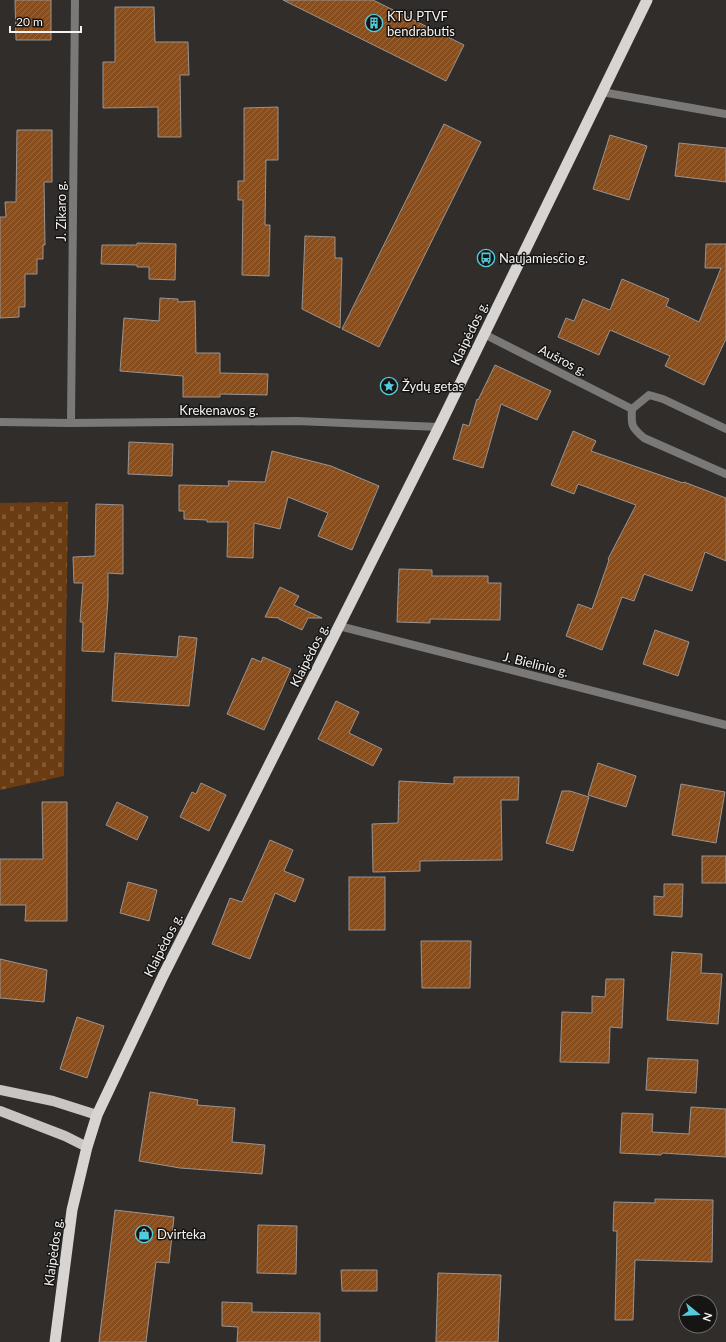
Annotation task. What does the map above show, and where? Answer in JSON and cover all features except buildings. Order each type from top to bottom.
[{"type":"highway","name":"Klaipėdos g.","points":[[55,1342],[72,1210],[91,1130],[97,1115],[163,976],[439,427],[647,0]]},
{"type":"main road","points":[[0,1090],[53,1101],[97,1115]]},
{"type":"main road","points":[[0,1111],[65,1136],[87,1147]]},
{"type":"street","name":"J. Zikaro g.","points":[[71,423],[75,0]]},
{"type":"street","points":[[602,92],[726,114]]},
{"type":"street","name":"Aušros g.","points":[[484,334],[632,409]]},
{"type":"street","points":[[726,429],[656,397],[649,396],[632,409],[631,422],[636,431],[644,438],[726,474]]},
{"type":"street","name":"Krekenavos g.","points":[[0,422],[71,423],[297,421],[439,427]]},
{"type":"street","name":"J. Bielinio g.","points":[[339,626],[726,725]]},
{"type":"green space","points":[[68,502],[64,776],[0,790],[0,503]]},
{"type":"place","name":"KTU PTVF bendrabutis","points":[[374,23]]},
{"type":"place","name":"Naujamiesčio g.","points":[[486,258]]},
{"type":"place","name":"Žydų getas","points":[[389,386]]},
{"type":"place","name":"Dvirteka","points":[[144,1234]]}]
